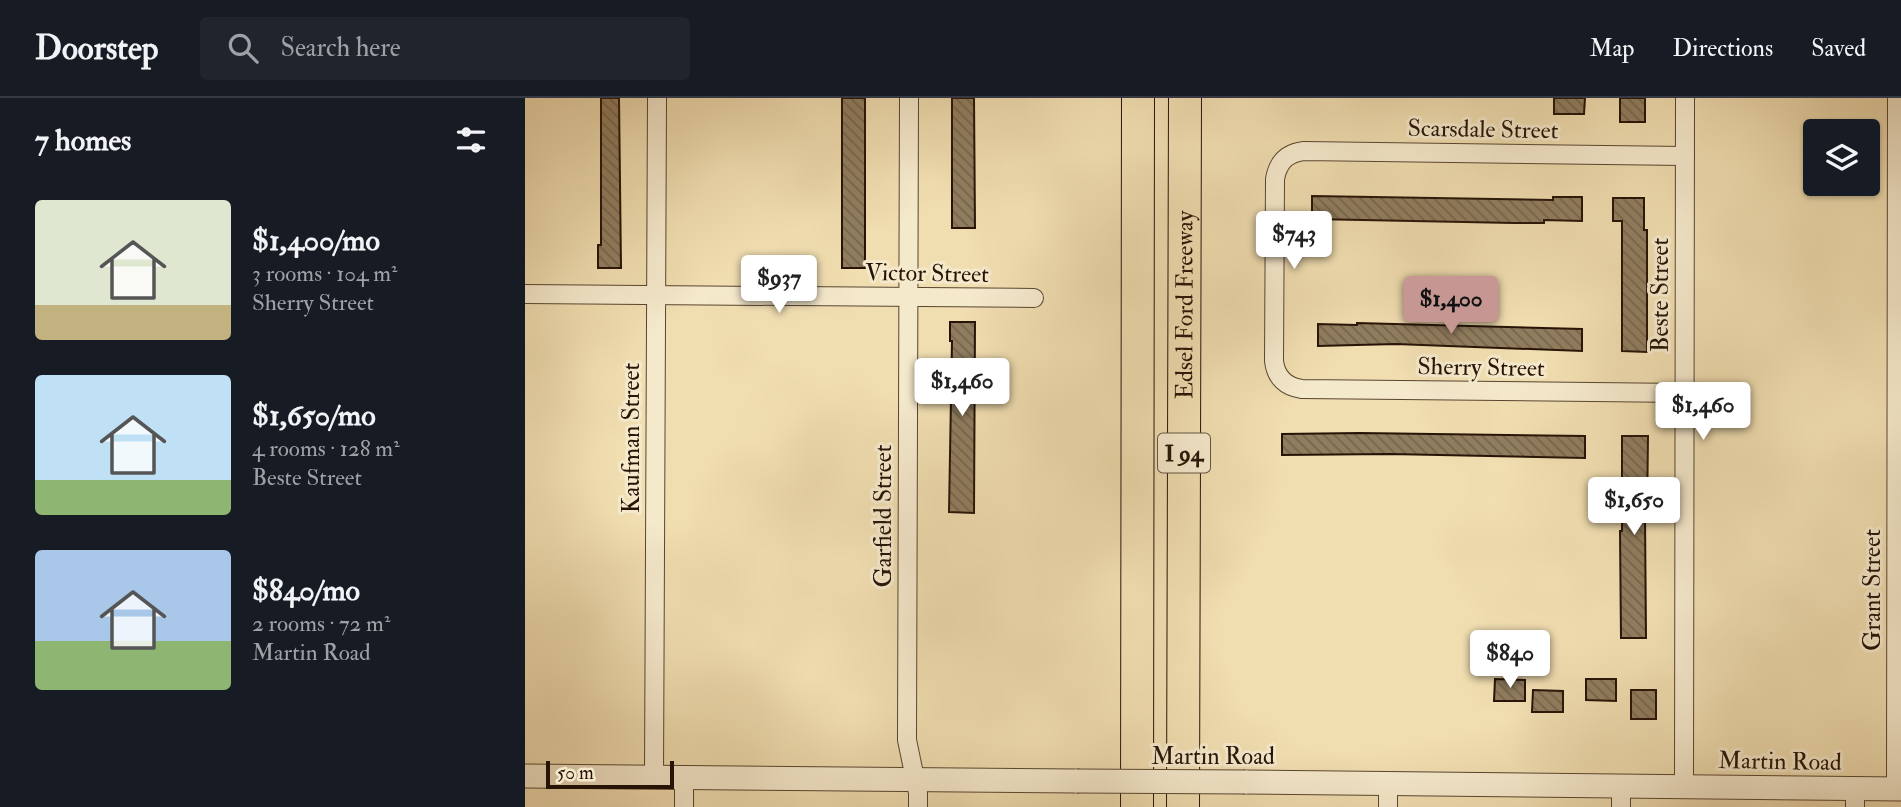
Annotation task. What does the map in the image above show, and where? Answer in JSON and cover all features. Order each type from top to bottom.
[{"type":"highway","name":"Edsel Ford Freeway","points":[[1137,807],[1138,98]]},
{"type":"highway","name":"Edsel Ford Freeway","points":[[1183,807],[1185,98]]},
{"type":"street","name":"Kaufman Street","points":[[654,778],[657,98]]},
{"type":"street","name":"Garfield Street","points":[[909,98],[907,740],[916,780],[918,807]]},
{"type":"street","name":"Beste Street","points":[[1684,786],[1685,98]]},
{"type":"street","name":"Grant Street","points":[[1897,98],[1899,789]]},
{"type":"street","name":"Scarsdale Street","points":[[1280,378],[1274,361],[1275,179],[1282,160],[1294,152],[1685,156]]},
{"type":"street","name":"Victor Street","points":[[525,294],[1034,298]]},
{"type":"street","name":"Sherry Street","points":[[1280,378],[1286,385],[1302,389],[1684,393]]},
{"type":"street","name":"Martin Road","points":[[525,776],[1388,783],[1621,796],[1684,786],[1855,798],[1899,789]]},
{"type":"street","points":[[684,778],[684,807]]},
{"type":"street","points":[[1388,783],[1388,807]]},
{"type":"building","points":[[601,98],[619,98],[621,268],[598,268],[598,245],[601,245]]},
{"type":"building","points":[[842,98],[865,98],[865,268],[842,268]]},
{"type":"building","points":[[952,98],[974,98],[975,228],[952,228]]},
{"type":"building","points":[[1554,98],[1585,98],[1584,114],[1554,114]]},
{"type":"building","points":[[1620,98],[1645,98],[1645,122],[1620,122]]},
{"type":"building","points":[[1312,196],[1553,200],[1553,197],[1582,197],[1582,221],[1544,220],[1544,223],[1514,223],[1312,219]]},
{"type":"building","points":[[1613,198],[1644,198],[1644,230],[1647,230],[1647,352],[1622,351],[1622,221],[1613,221]]},
{"type":"building","points":[[950,322],[975,322],[974,513],[949,512]]},
{"type":"building","points":[[1318,324],[1582,329],[1582,351],[1396,344],[1318,346]]},
{"type":"building","points":[[1282,434],[1585,436],[1585,458],[1282,455]]},
{"type":"building","points":[[1622,436],[1648,436],[1645,517],[1646,638],[1621,638]]},
{"type":"building","points":[[1495,679],[1525,680],[1525,701],[1494,701]]},
{"type":"building","points":[[1586,679],[1616,679],[1616,701],[1586,700]]},
{"type":"building","points":[[1533,690],[1563,691],[1563,712],[1532,712]]},
{"type":"building","points":[[1631,690],[1656,690],[1656,719],[1631,719]]}]
